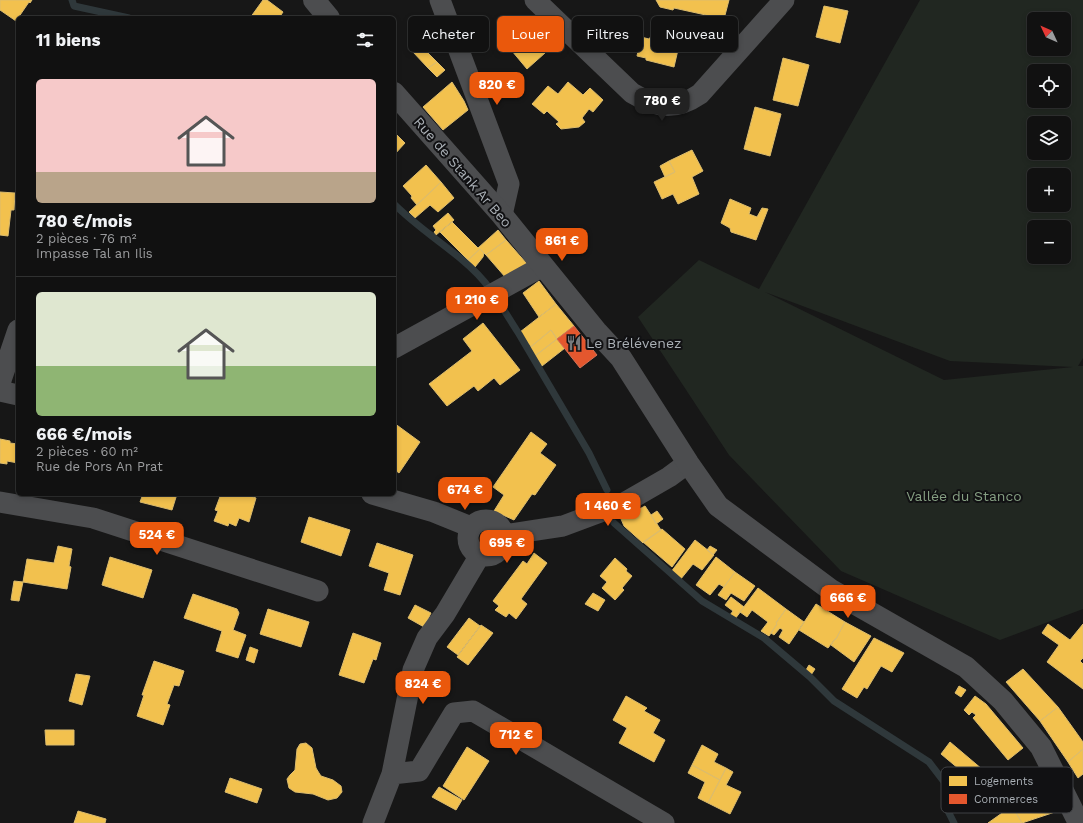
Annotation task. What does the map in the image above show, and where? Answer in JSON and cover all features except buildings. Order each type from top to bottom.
[{"type":"street","points":[[314,0],[327,16]]},
{"type":"street","points":[[440,0],[509,184],[502,215]]},
{"type":"street","points":[[535,0],[632,93],[646,101],[662,106],[674,106],[688,102],[700,94],[784,0]]},
{"type":"street","name":"Rue de Stank Ar Beo","points":[[396,95],[502,215],[596,331],[621,358],[718,506],[831,590],[966,667],[1003,701],[1041,748],[1051,767]]},
{"type":"street","points":[[396,347],[543,266]]},
{"type":"street","points":[[0,383],[16,336]]},
{"type":"street","points":[[0,391],[16,395]]},
{"type":"street","points":[[504,535],[562,526],[622,504],[669,477],[688,462]]},
{"type":"street","points":[[379,496],[434,512],[471,527]]},
{"type":"street","points":[[0,502],[93,518],[318,591]]},
{"type":"street","points":[[490,520],[500,525],[504,535],[502,547],[492,555],[480,555],[471,548],[468,538],[471,527],[480,521],[490,520]]},
{"type":"street","points":[[373,823],[392,774],[413,670],[427,638],[445,614],[480,555]]},
{"type":"street","points":[[392,774],[419,771],[454,713],[473,711],[664,823]]},
{"type":"street","name":"Rue de Stank Ar Beo","points":[[1073,807],[1079,818]]},
{"type":"green space","name":"Vallée du Stanco","points":[[920,0],[1083,0],[1083,358],[1078,366],[1083,366],[1083,609],[1000,640],[841,571],[729,455],[638,317],[699,260],[759,289]],"holes":[[[765,292],[950,361],[1073,367],[944,380]]]},
{"type":"waterway","points":[[72,0],[74,6],[120,16]]},
{"type":"waterway","points":[[396,206],[468,265],[480,276],[490,289]]},
{"type":"waterway","points":[[495,296],[589,453],[607,490]]},
{"type":"waterway","points":[[614,523],[702,601],[764,638],[810,677],[834,701],[929,762],[941,778]]},
{"type":"waterway","points":[[949,813],[954,823]]},
{"type":"place","name":"Le Brélévenez","points":[[574,343]]}]
